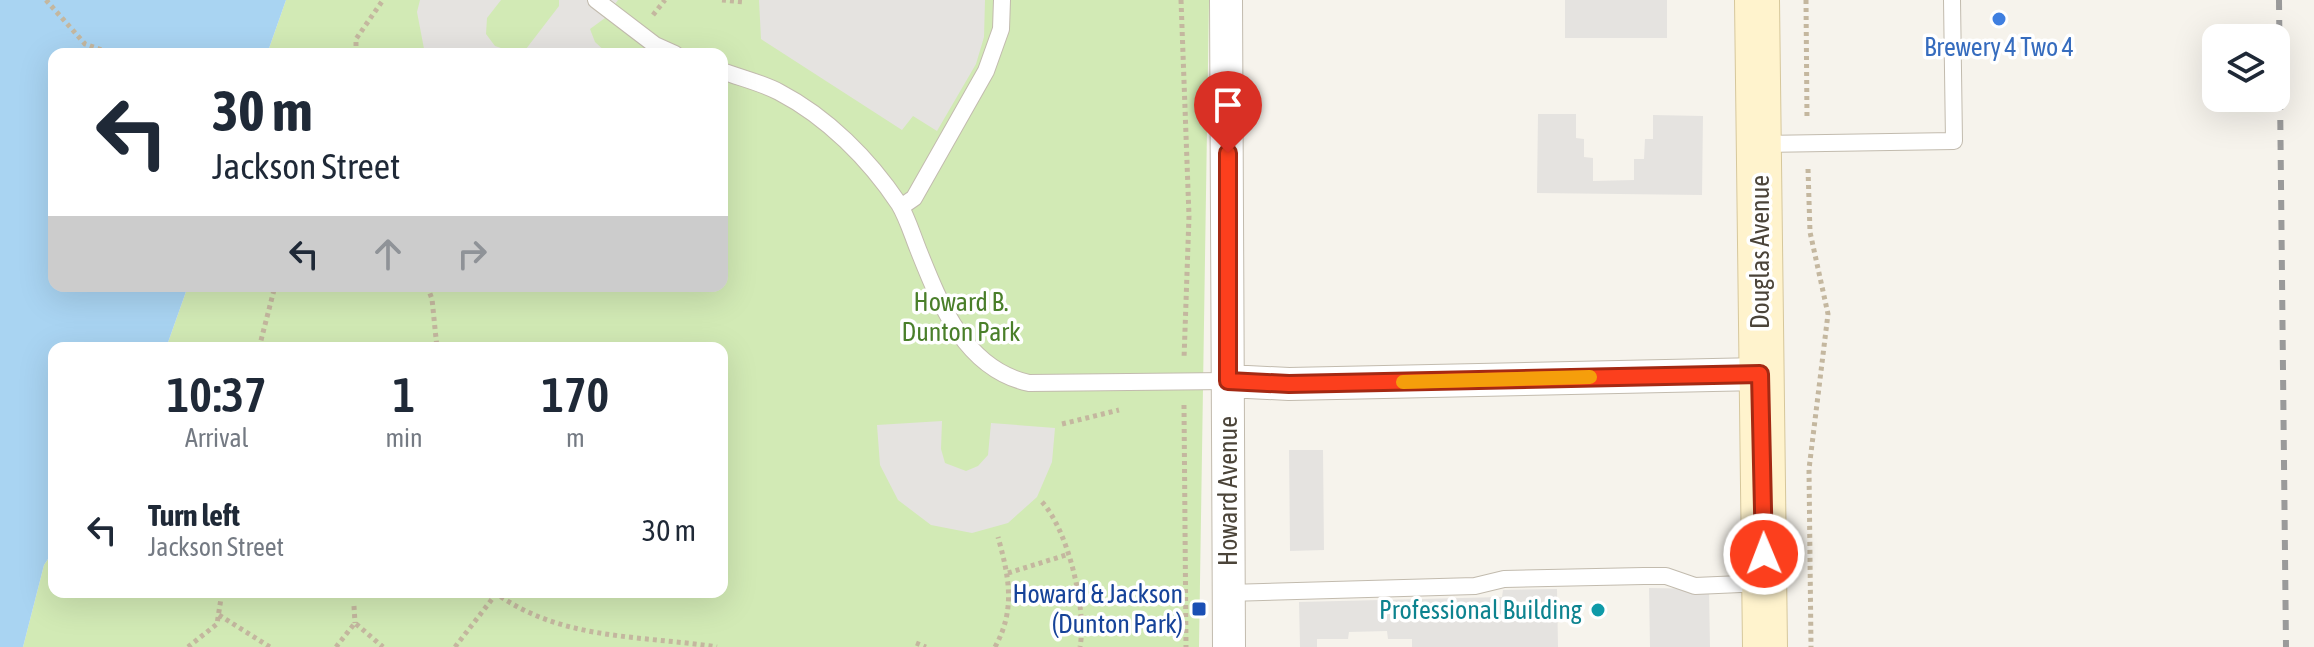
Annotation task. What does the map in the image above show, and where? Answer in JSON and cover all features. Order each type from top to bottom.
[{"type":"street","name":"Howard Avenue","points":[[1226,0],[1229,647]]},
{"type":"street","name":"Douglas Avenue","points":[[1757,0],[1765,647]]},
{"type":"street","points":[[1228,381],[1289,384],[1760,374]]},
{"type":"lane","points":[[596,0],[662,48]]},
{"type":"lane","points":[[901,207],[914,198],[986,71],[1001,29],[1002,0]]},
{"type":"lane","points":[[1760,144],[1954,141],[1952,0]]},
{"type":"lane","points":[[728,73],[777,91],[801,105],[872,167],[901,207],[934,290],[958,332],[970,349],[1002,375],[1029,383],[1183,379],[1228,381]]},
{"type":"lane","points":[[1228,593],[1666,576],[1695,586],[1765,583]]},
{"type":"path","points":[[46,0],[85,44],[96,48]]},
{"type":"path","points":[[356,48],[356,39],[383,0]]},
{"type":"path","points":[[722,0],[744,2]]},
{"type":"path","points":[[1181,0],[1189,216],[1183,379],[1186,647]]},
{"type":"path","points":[[1806,0],[1810,232],[1828,314],[1809,469],[1811,647]]},
{"type":"path","points":[[261,342],[273,292]]},
{"type":"path","points":[[429,292],[436,342]]},
{"type":"path","points":[[1062,424],[1130,408]]},
{"type":"path","points":[[1170,408],[1184,408]]},
{"type":"path","points":[[1042,502],[1054,518],[1073,570],[1082,616],[1080,647]]},
{"type":"path","points":[[995,647],[1007,617],[1011,589],[998,537]]},
{"type":"path","points":[[1008,573],[1066,555]]},
{"type":"path","points":[[188,647],[217,624],[221,598]]},
{"type":"path","points":[[455,647],[491,598]]},
{"type":"path","points":[[506,598],[576,631],[621,639],[676,641],[717,647]]},
{"type":"path","points":[[336,647],[355,623],[354,606]]},
{"type":"path","points":[[219,615],[270,647]]},
{"type":"path","points":[[355,623],[383,647]]},
{"type":"path","points":[[916,643],[926,647]]},
{"type":"green space","name":"Howard B. Dunton Park","points":[[286,0],[1209,0],[1199,647],[23,647],[48,559],[48,598],[728,598],[728,342],[168,342],[186,292],[728,292],[728,48],[269,48]]},
{"type":"shaded area","points":[[420,0],[501,0],[487,18],[486,34],[495,46],[501,48],[424,48],[417,12]]},
{"type":"shaded area","points":[[559,0],[618,0],[605,18],[590,29],[595,42],[602,48],[527,48],[559,6]]},
{"type":"shaded area","points":[[759,0],[985,0],[984,37],[976,64],[937,131],[913,116],[902,130],[761,39]]},
{"type":"shaded area","points":[[1565,0],[1667,0],[1667,38],[1565,38]]},
{"type":"shaded area","points":[[1538,114],[1576,114],[1576,138],[1584,139],[1584,157],[1593,158],[1593,181],[1634,180],[1634,159],[1644,159],[1645,139],[1653,139],[1653,115],[1703,116],[1702,195],[1537,193]]},
{"type":"shaded area","points":[[942,421],[941,449],[945,463],[966,471],[978,466],[988,455],[991,423],[1055,428],[1052,462],[1037,497],[1008,523],[972,533],[931,525],[898,500],[880,465],[877,425]]},
{"type":"shaded area","points":[[1289,450],[1323,450],[1324,550],[1290,551]]},
{"type":"shaded area","points":[[1649,588],[1709,589],[1710,647],[1650,647]]},
{"type":"shaded area","points":[[1557,589],[1558,647],[1412,647],[1412,639],[1388,639],[1387,631],[1349,632],[1348,639],[1317,639],[1317,647],[1300,647],[1299,602],[1502,597],[1503,590]]},
{"type":"water","points":[[0,0],[286,0],[269,48],[48,48],[48,292],[186,292],[168,342],[48,342],[48,559],[23,647],[0,647]]},
{"type":"railway","points":[[2279,0],[2286,647]]},
{"type":"slow traffic","points":[[1403,382],[1590,377]]},
{"type":"place","name":"Brewery 4 Two 4","points":[[1999,19]]},
{"type":"place","name":"Howard & Jackson (Dunton Park)","points":[[1199,609]]},
{"type":"place","name":"Professional Building","points":[[1598,610]]},
{"type":"route","points":[[1228,153],[1228,381],[1289,384],[1760,374],[1764,554]]}]
